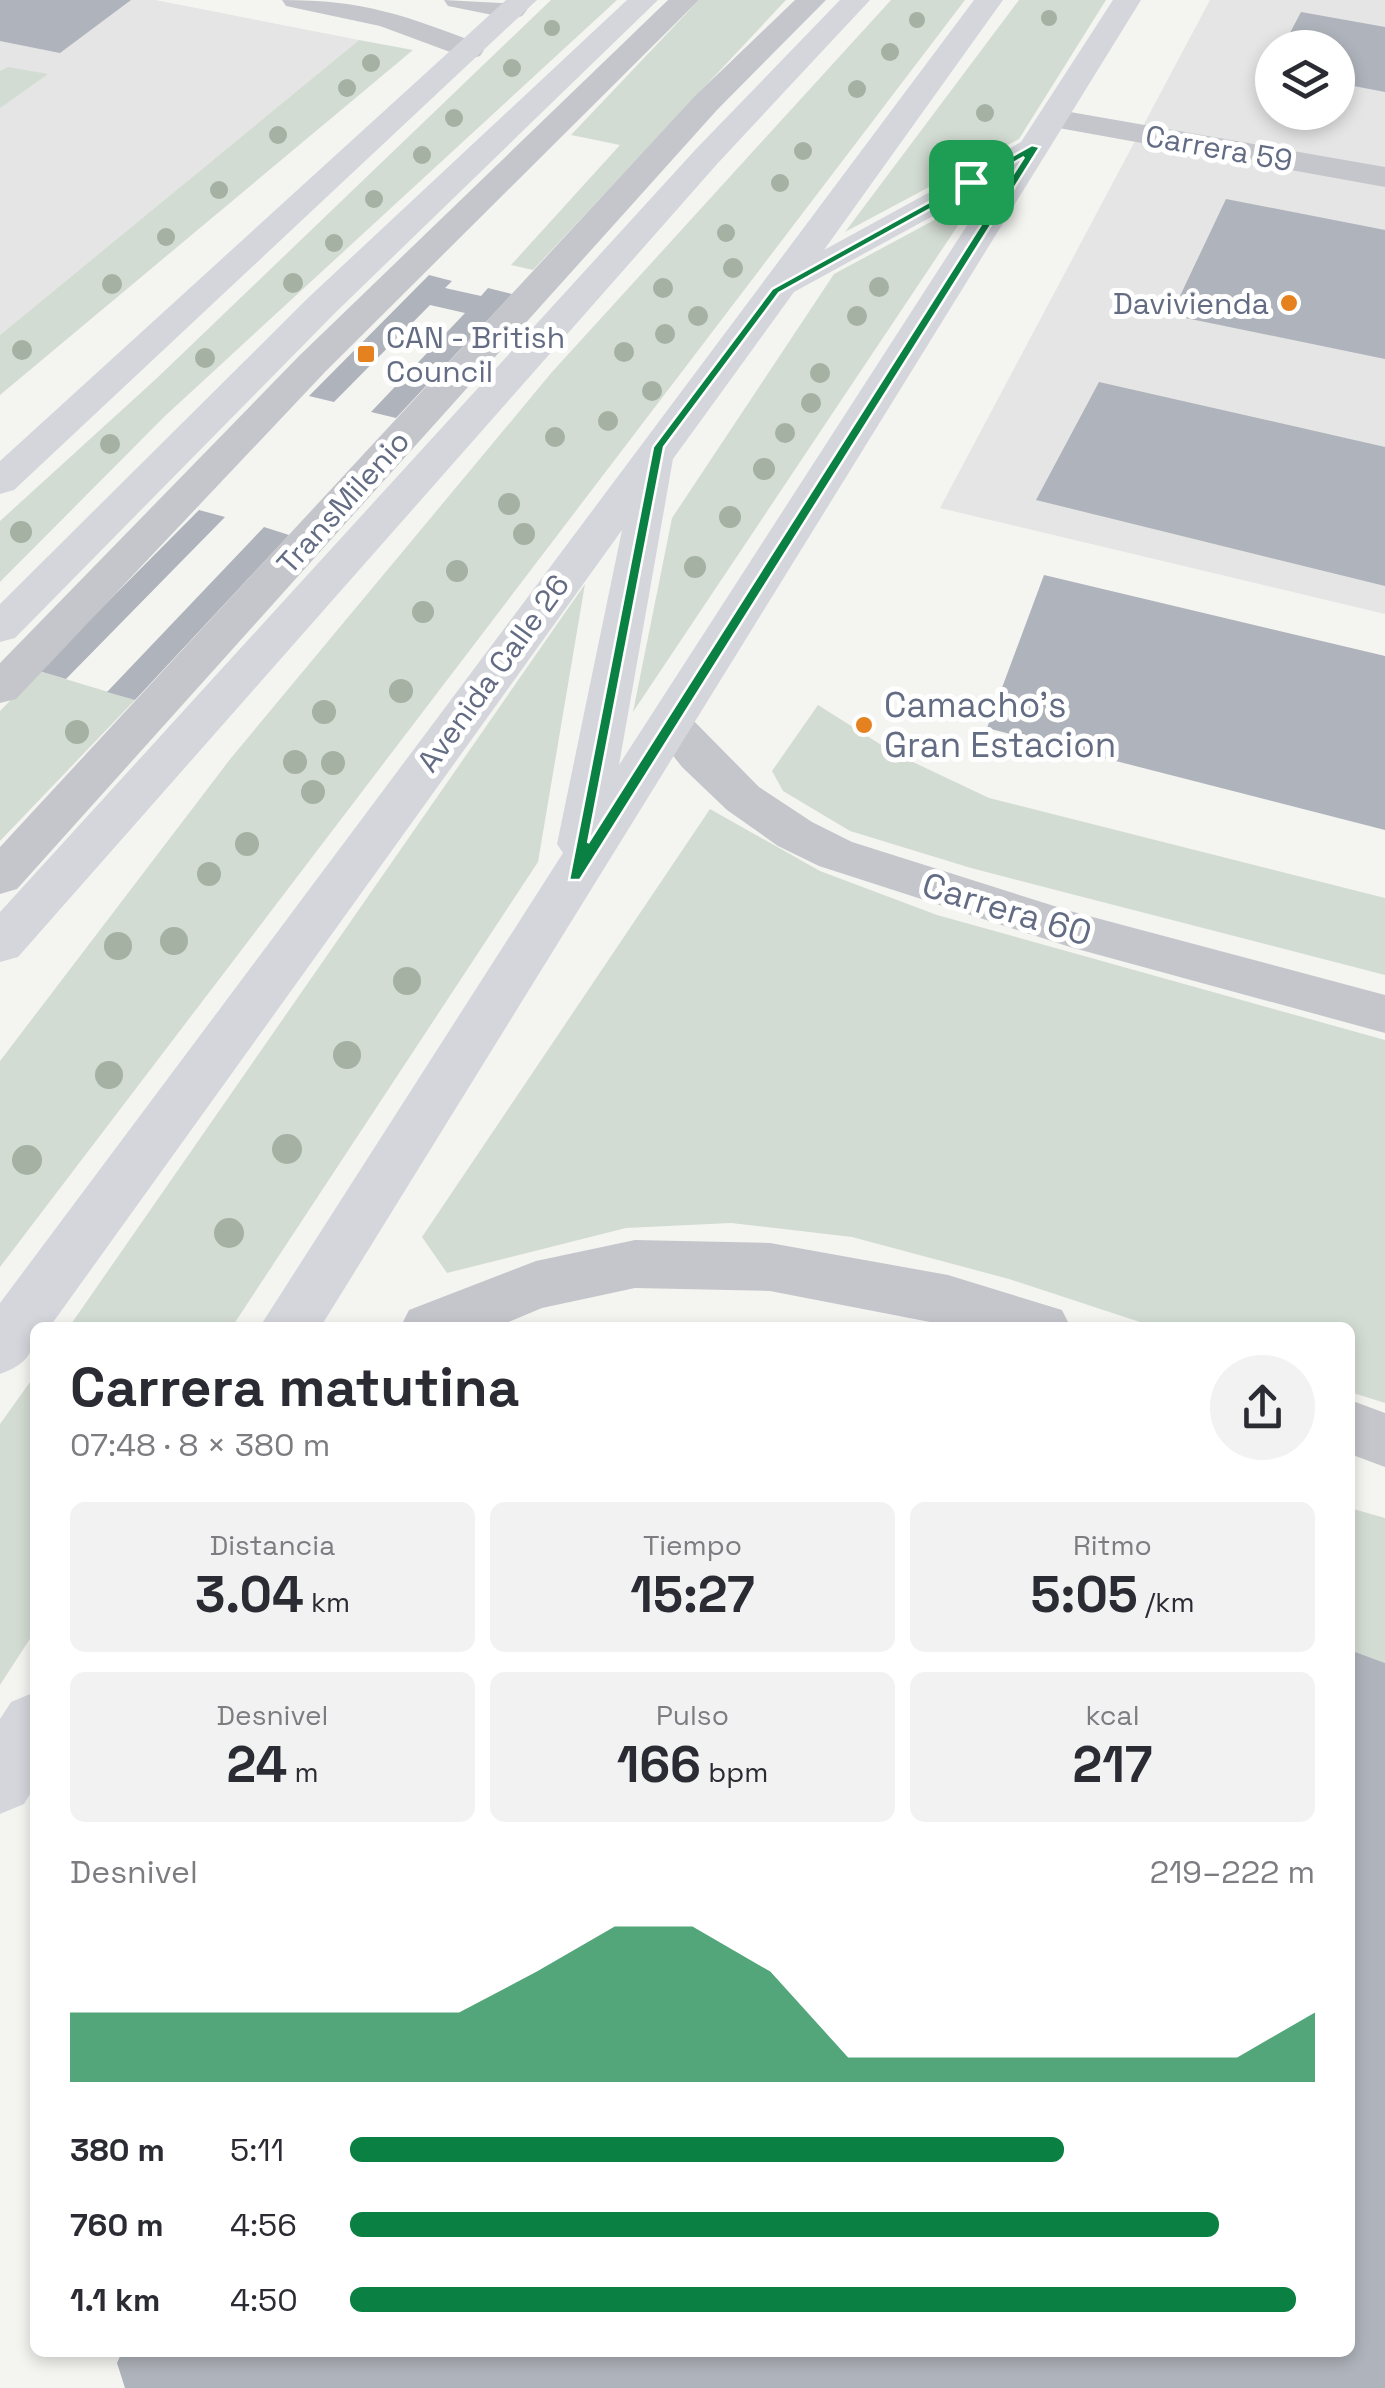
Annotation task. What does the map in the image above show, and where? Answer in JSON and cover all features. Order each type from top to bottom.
[{"type":"main road","points":[[0,628],[322,305],[644,0]]},
{"type":"main road","points":[[0,944],[707,156],[856,0]]},
{"type":"main road","name":"Avenida Calle 26","points":[[0,1349],[658,447],[990,0]]},
{"type":"main road","points":[[292,1322],[1127,0]]},
{"type":"main road","points":[[0,482],[517,5]]},
{"type":"main road","points":[[776,291],[1044,132]]},
{"type":"main road","points":[[0,445],[89,400]]},
{"type":"main road","points":[[574,876],[658,447]]},
{"type":"main road","points":[[0,1780],[30,1733]]},
{"type":"street","points":[[296,0],[388,19],[469,50]]},
{"type":"street","points":[[458,0],[517,5]]},
{"type":"street","points":[[0,689],[312,364],[685,0]]},
{"type":"street","name":"TransMilenio","points":[[0,877],[706,103],[812,0]]},
{"type":"street","name":"Carrera 59","points":[[1044,132],[1385,177]]},
{"type":"street","name":"Carrera 60","points":[[670,724],[703,764],[744,801],[797,836],[856,862],[1074,932],[1385,1014]]},
{"type":"street","points":[[445,1322],[536,1286],[635,1264],[770,1267],[948,1299],[1023,1322]]},
{"type":"street","points":[[1355,1430],[1385,1440]]},
{"type":"shaded area","points":[[0,0],[155,0],[359,40],[0,335]]},
{"type":"shaded area","points":[[551,0],[617,0],[165,416],[0,582],[0,521],[157,378]]},
{"type":"shaded area","points":[[699,0],[786,0],[533,270],[511,265],[620,145],[571,135]]},
{"type":"shaded area","points":[[891,0],[965,0],[0,1267],[0,1061],[231,758],[552,372]]},
{"type":"shaded area","points":[[1019,0],[1106,0],[1019,139],[845,232]]},
{"type":"shaded area","points":[[1210,0],[1385,0],[1385,614],[940,508]]},
{"type":"shaded area","points":[[359,40],[413,50],[0,395],[0,335]]},
{"type":"shaded area","points":[[8,67],[48,74],[0,108],[0,71]]},
{"type":"shaded area","points":[[977,197],[633,712],[672,518],[834,274]]},
{"type":"shaded area","points":[[585,584],[538,862],[235,1322],[72,1322]]},
{"type":"shaded area","points":[[39,671],[135,700],[0,841],[0,711]]},
{"type":"shaded area","points":[[818,705],[894,753],[989,798],[1385,898],[1385,975],[971,868],[850,831],[783,791],[772,771]]},
{"type":"shaded area","points":[[710,809],[820,871],[937,915],[1385,1040],[1385,1403],[1355,1394],[1355,1322],[1140,1322],[1009,1279],[852,1237],[731,1223],[626,1228],[447,1273],[422,1237]]},
{"type":"shaded area","points":[[30,1382],[30,1639],[0,1685],[0,1424]]},
{"type":"shaded area","points":[[1355,1509],[1385,1518],[1385,1663],[1355,1652]]},
{"type":"building","points":[[0,0],[131,0],[60,53],[0,41]]},
{"type":"building","points":[[1301,12],[1385,27],[1385,92],[1355,86],[1355,30],[1292,30]]},
{"type":"building","points":[[1226,199],[1385,230],[1385,359],[1171,315]]},
{"type":"building","name":"CAN - British Council","points":[[429,275],[452,281],[445,288],[481,296],[488,288],[512,294],[396,418],[371,412],[465,313],[430,305],[334,402],[309,396]]},
{"type":"building","points":[[1099,382],[1385,447],[1385,586],[1036,500]]},
{"type":"building","points":[[199,510],[225,517],[66,679],[39,671]]},
{"type":"building","points":[[264,527],[289,535],[135,700],[107,692]]},
{"type":"building","points":[[1044,575],[1385,656],[1385,830],[987,728]]},
{"type":"building","points":[[1355,1652],[1385,1663],[1385,2388],[125,2388],[117,2363],[120,2357],[1355,2357]]},
{"type":"place","name":"Davivienda","points":[[1289,303]]},
{"type":"place","name":"CAN - British Council","points":[[366,354]]},
{"type":"place","name":"Camacho's Gran Estacion","points":[[864,725]]},
{"type":"route","points":[[1035,147],[574,876],[658,447],[776,291],[971,182],[1035,147]]}]
